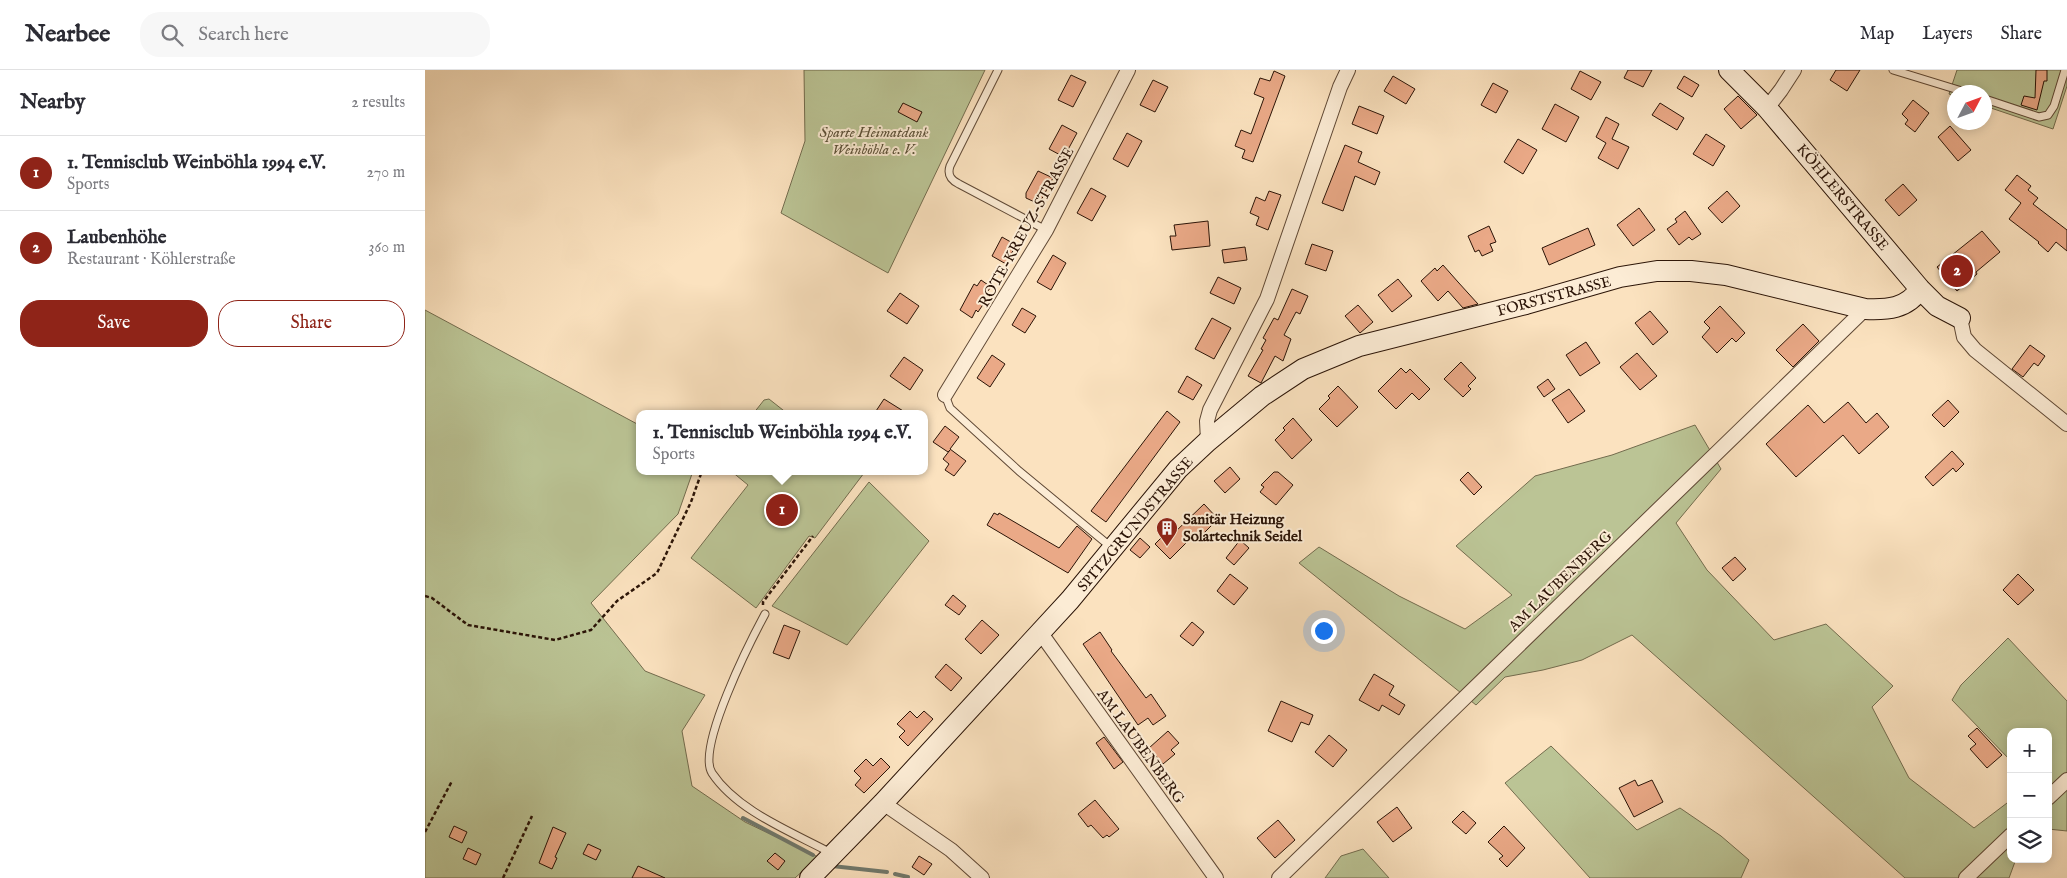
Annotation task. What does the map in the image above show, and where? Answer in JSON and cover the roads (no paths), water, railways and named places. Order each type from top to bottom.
[{"type":"street","name":"ROTE-KREUZ-STRASSE","points":[[945,395],[1046,230],[1128,70]]},
{"type":"street","points":[[1208,441],[1207,421],[1210,410],[1267,299],[1340,87],[1349,70]]},
{"type":"street","name":"KÖHLERSTRASSE","points":[[1729,70],[1767,108],[1920,289],[1937,306],[1960,318]]},
{"type":"street","points":[[1767,108],[1794,70]]},
{"type":"street","name":"FORSTSTRASSE","points":[[1208,441],[1275,386],[1303,369],[1345,351],[1637,274],[1657,271],[1691,270],[1726,275],[1865,309],[1885,310],[1898,307],[1910,301],[1920,289]]},
{"type":"street","name":"AM LAUBENBERG","points":[[1279,878],[1865,309]]},
{"type":"street","points":[[1960,318],[1964,337],[1975,350],[2067,424]]},
{"type":"street","name":"SPITZGRUNDSTRASSE","points":[[810,878],[883,803],[1040,632],[1113,549],[1179,469],[1208,441]]},
{"type":"street","name":"AM LAUBENBERG","points":[[1040,632],[1216,878]]},
{"type":"street","points":[[2052,794],[2067,780]]},
{"type":"street","points":[[883,803],[951,850],[982,878]]},
{"type":"street","points":[[1966,878],[2007,839]]},
{"type":"lane","points":[[998,70],[950,166],[948,171],[949,177],[1046,230]]},
{"type":"lane","points":[[1893,70],[1947,86]]},
{"type":"lane","points":[[1992,101],[2039,116],[2047,115],[2054,106],[2065,70]]},
{"type":"lane","points":[[945,395],[951,408],[1019,470],[1113,549]]},
{"type":"lane","points":[[765,614],[719,711],[710,751],[711,771],[734,798],[833,854]]},
{"type":"waterway","points":[[743,818],[813,855]]},
{"type":"waterway","points":[[832,866],[887,872]]},
{"type":"waterway","points":[[895,874],[908,877]]},
{"type":"place","name":"Laubenhöhe","points":[[1957,271]]},
{"type":"place","name":"1. Tennisclub Weinböhla 1994 e.V.","points":[[782,510]]},
{"type":"place","name":"Sanitär Heizung Solartechnik Seidel","points":[[1167,547]]},
{"type":"park label","name":"Sparte Heimatdank Weinböhla e. V.","points":[[874,140]]}]
